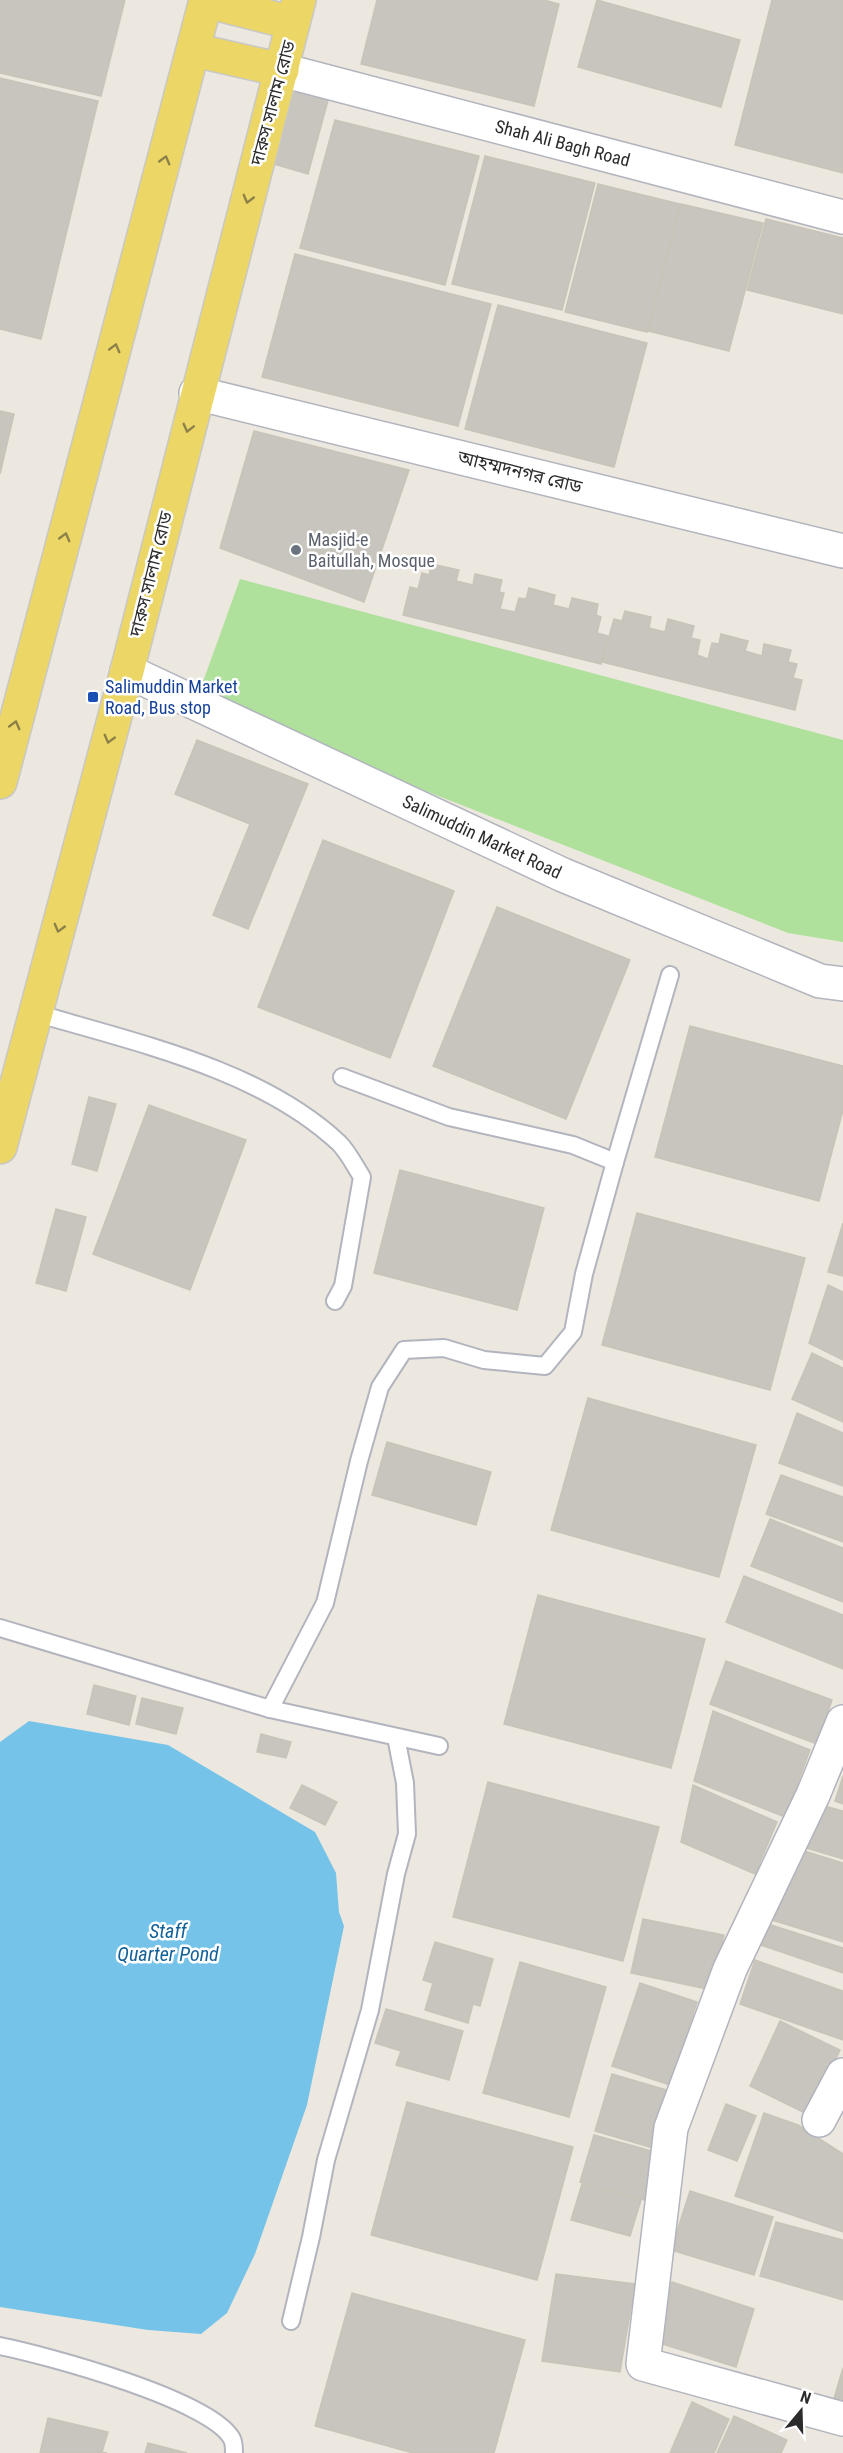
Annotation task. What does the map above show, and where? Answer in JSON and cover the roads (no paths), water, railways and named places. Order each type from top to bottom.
[{"type":"main road","points":[[0,782],[194,50],[205,0],[296,11]]},
{"type":"main road","name":"দারুস সালাম রোড","points":[[0,1147],[127,671],[196,393],[296,11]]},
{"type":"main road","points":[[194,50],[282,70]]},
{"type":"street","name":"Shah Ali Bagh Road","points":[[282,70],[843,217]]},
{"type":"street","name":"আহম্মদনগর রোড","points":[[196,393],[843,551]]},
{"type":"street","name":"Salimuddin Market Road","points":[[127,671],[563,875],[820,981],[843,984]]},
{"type":"street","points":[[843,1722],[813,1795],[730,1970],[672,2128],[643,2364],[843,2419]]},
{"type":"street","points":[[819,2120],[843,2075]]},
{"type":"lane","points":[[270,1709],[325,1603],[359,1461],[380,1387],[404,1350],[444,1348],[484,1360],[545,1366],[573,1332],[584,1274],[670,975]]},
{"type":"lane","points":[[36,1013],[183,1055],[287,1104],[340,1144],[362,1177],[343,1286],[335,1301]]},
{"type":"lane","points":[[342,1077],[449,1117],[573,1145],[615,1162]]},
{"type":"lane","points":[[0,1628],[270,1709],[439,1746]]},
{"type":"lane","points":[[291,2321],[326,2160],[370,2010],[396,1874],[407,1834],[405,1782],[396,1737]]},
{"type":"lane","points":[[0,2346],[130,2382],[205,2414],[232,2439],[234,2453]]},
{"type":"water","name":"Staff Quarter Pond","points":[[29,1721],[168,1745],[315,1832],[336,1873],[339,1912],[344,1926],[307,2105],[255,2254],[227,2313],[201,2334],[148,2330],[0,2307],[0,1742]]},
{"type":"place","name":"Masjid-e Baitullah, Mosque","points":[[296,550]]},
{"type":"place","name":"Salimuddin Market Road, Bus stop","points":[[93,697]]}]
